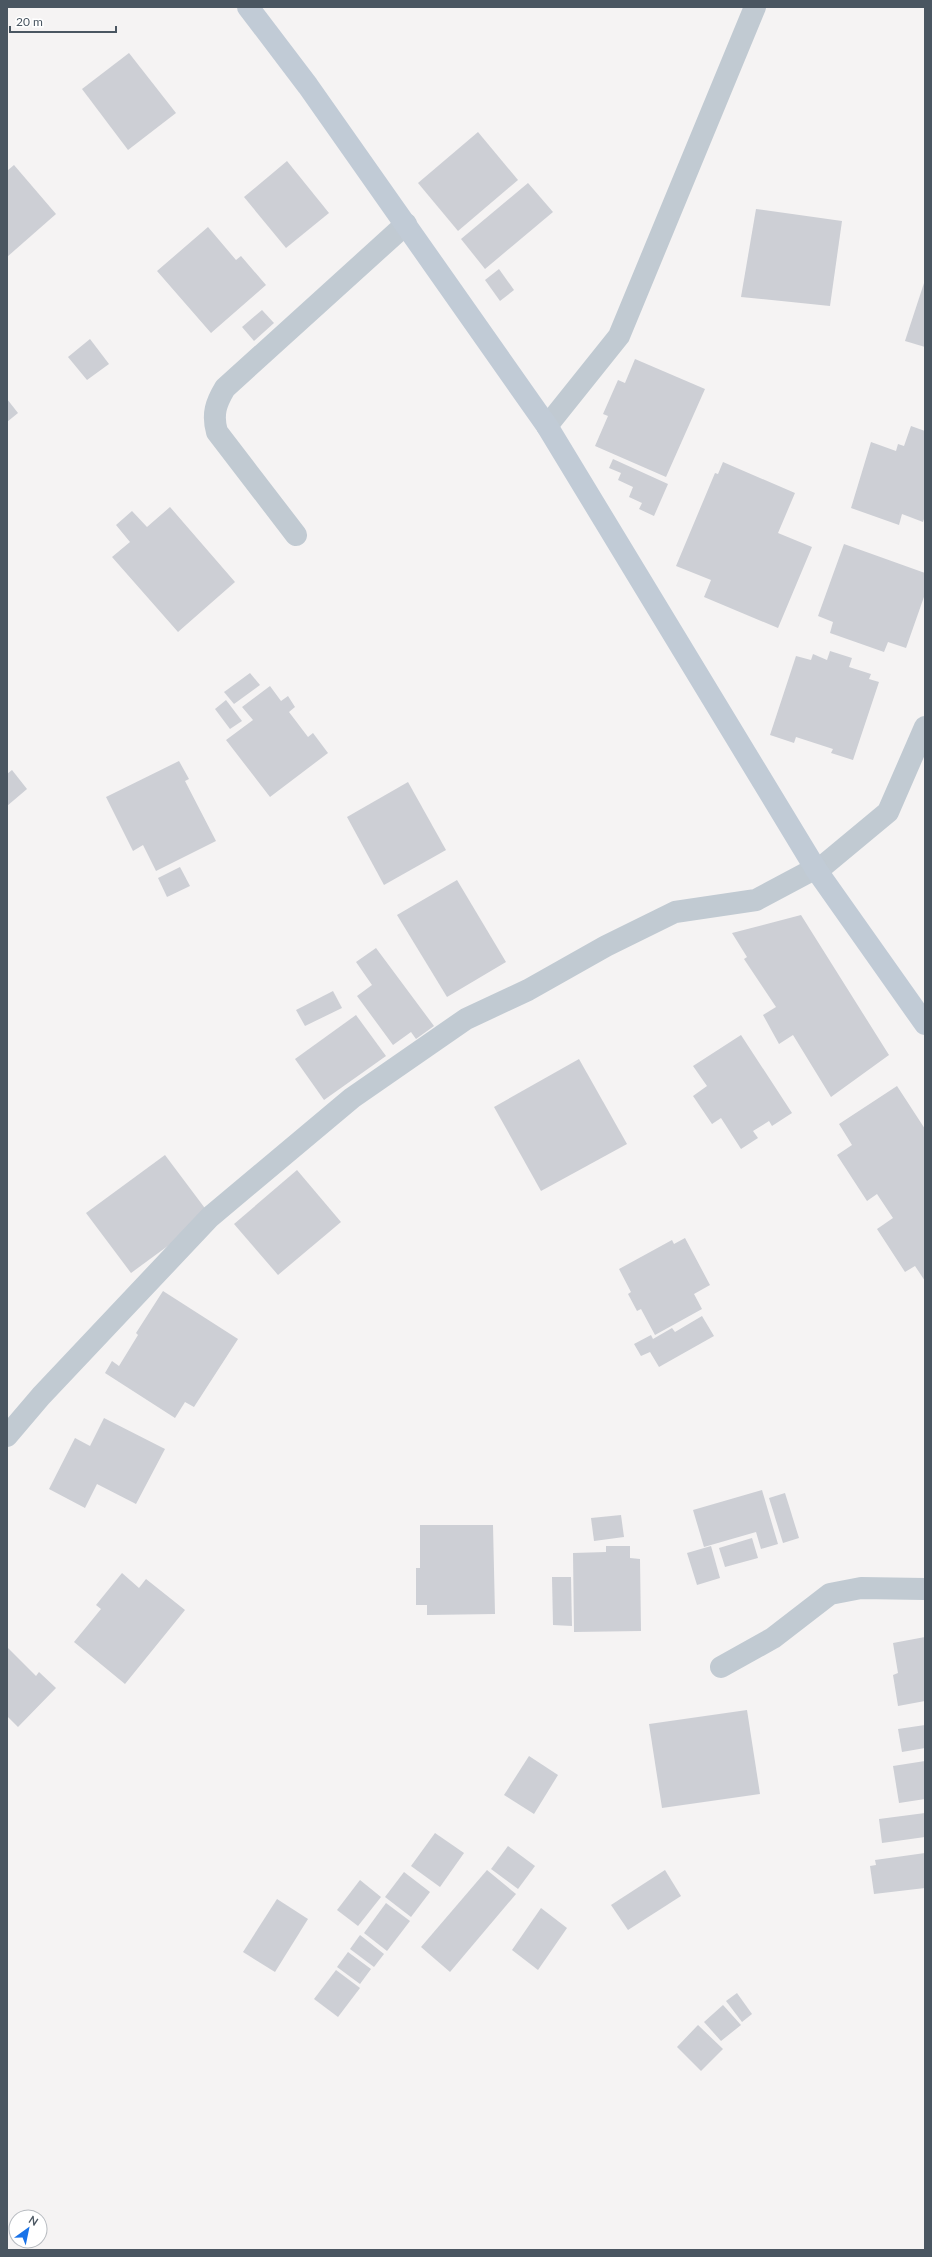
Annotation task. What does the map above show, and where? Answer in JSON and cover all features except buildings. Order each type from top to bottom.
[{"type":"street","points":[[248,7],[308,86],[547,426],[817,870],[925,1024]]},
{"type":"street","points":[[547,426],[619,336],[754,7]]},
{"type":"street","points":[[296,535],[217,432],[213,419],[215,404],[225,388],[406,224]]},
{"type":"street","points":[[7,1436],[41,1396],[210,1217],[352,1098],[466,1019],[528,990],[606,946],[675,912],[756,900],[817,870],[888,812],[925,727]]},
{"type":"street","points":[[721,1667],[773,1638],[830,1594],[861,1588],[925,1589]]}]
